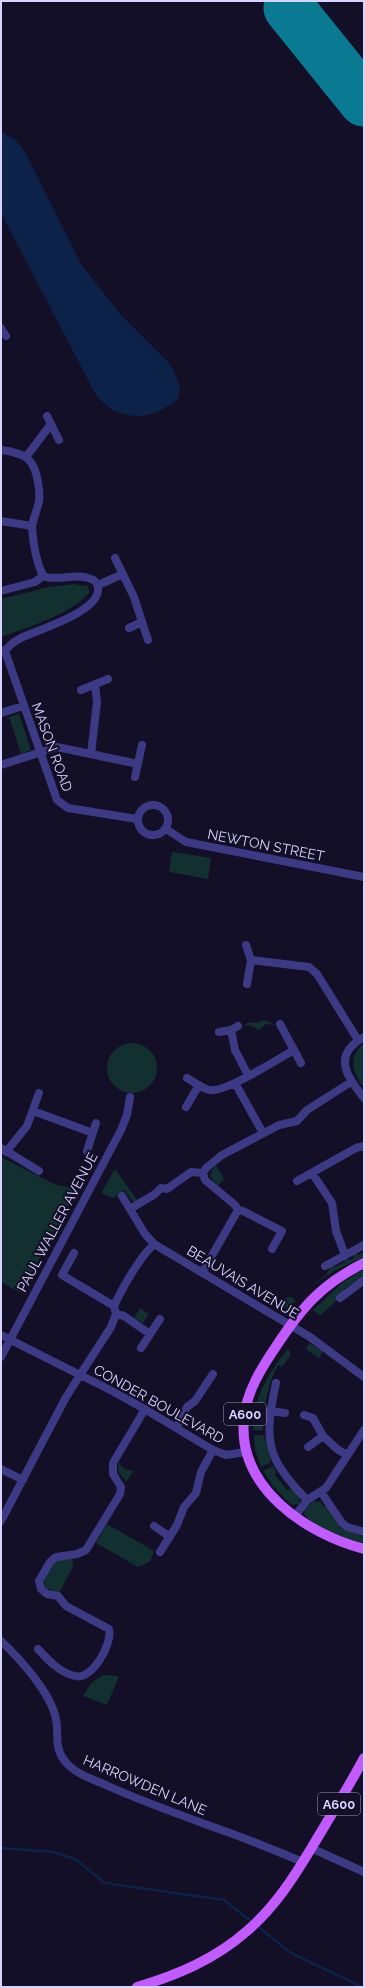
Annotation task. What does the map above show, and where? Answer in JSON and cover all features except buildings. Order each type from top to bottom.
[{"type":"main road","name":"A600","points":[[364,1263],[334,1280],[312,1299],[290,1324],[257,1377],[250,1395],[244,1419],[246,1452],[251,1466],[264,1487],[295,1516],[332,1538],[364,1549]]},
{"type":"main road","name":"A600","points":[[138,1987],[165,1979],[222,1950],[247,1931],[262,1917],[280,1896],[303,1862],[340,1802],[364,1758]]},
{"type":"street","points":[[1,328],[6,336]]},
{"type":"street","points":[[46,416],[59,440]]},
{"type":"street","points":[[26,457],[51,424]]},
{"type":"street","points":[[1,450],[15,452],[26,457],[35,468],[39,500],[32,526],[40,569],[43,576],[50,579],[85,577],[93,579],[98,585],[95,600],[85,607],[59,622],[19,639],[3,650]]},
{"type":"street","points":[[1,522],[32,526]]},
{"type":"street","points":[[115,558],[134,597],[148,640]]},
{"type":"street","points":[[98,585],[122,574]]},
{"type":"street","points":[[1,591],[35,582],[43,576]]},
{"type":"street","points":[[129,628],[142,622]]},
{"type":"street","name":"MASON ROAD","points":[[3,650],[54,794],[61,804],[68,808],[137,820]]},
{"type":"street","points":[[81,690],[108,679]]},
{"type":"street","points":[[91,754],[97,702],[95,685]]},
{"type":"street","points":[[1,713],[23,706]]},
{"type":"street","points":[[135,777],[142,745]]},
{"type":"street","points":[[1,765],[57,747],[91,754],[98,757],[138,764]]},
{"type":"street","points":[[156,805],[167,814],[168,824],[166,829],[158,835],[148,835],[140,829],[137,820],[138,814],[146,806],[156,805]]},
{"type":"street","name":"NEWTON STREET","points":[[166,829],[186,842],[364,878]]},
{"type":"street","points":[[246,945],[251,960],[247,984]]},
{"type":"street","points":[[251,960],[309,967],[317,974],[361,1038],[349,1049],[346,1055],[346,1072],[364,1098]]},
{"type":"street","points":[[280,1024],[300,1063]]},
{"type":"street","points":[[219,1032],[235,1028],[235,1050],[248,1075]]},
{"type":"street","points":[[187,1078],[209,1090],[217,1090],[235,1083],[294,1050]]},
{"type":"street","points":[[272,1249],[282,1231],[238,1210],[235,1205],[205,1180],[203,1173],[206,1168],[222,1155],[279,1125],[297,1121],[307,1110],[352,1082]]},
{"type":"street","points":[[235,1083],[263,1133]]},
{"type":"street","points":[[186,1107],[199,1085]]},
{"type":"street","points":[[38,1093],[33,1111],[26,1126],[4,1150],[39,1171]]},
{"type":"street","name":"PAUL WALLER AVENUE","points":[[1,1357],[121,1130],[128,1115],[130,1097]]},
{"type":"street","points":[[33,1111],[93,1133]]},
{"type":"street","points":[[88,1151],[96,1123]]},
{"type":"street","points":[[297,1182],[356,1148],[364,1147]]},
{"type":"street","points":[[130,1209],[155,1194],[161,1188],[167,1189],[191,1172],[203,1173]]},
{"type":"street","points":[[312,1173],[332,1203],[336,1231],[345,1255]]},
{"type":"street","name":"BEAUVAIS AVENUE","points":[[122,1196],[145,1234],[154,1244],[328,1348],[364,1377]]},
{"type":"street","points":[[202,1273],[238,1210]]},
{"type":"street","points":[[1,1335],[80,1375],[110,1327],[115,1310],[142,1259],[154,1244]]},
{"type":"street","points":[[325,1266],[364,1245]]},
{"type":"street","points":[[74,1253],[62,1275],[150,1334]]},
{"type":"street","points":[[340,1298],[364,1280]]},
{"type":"street","points":[[142,1348],[160,1319]]},
{"type":"street","points":[[176,1428],[187,1406],[195,1401],[213,1374]]},
{"type":"street","name":"CONDER BOULEVARD","points":[[1,1521],[65,1399],[80,1375],[107,1387],[213,1450],[226,1455],[246,1452]]},
{"type":"street","points":[[276,1383],[270,1411],[269,1432],[276,1462],[288,1480],[307,1500]]},
{"type":"street","points":[[38,1649],[47,1663],[76,1677],[86,1675],[99,1663],[110,1633],[105,1626],[66,1606],[58,1596],[47,1594],[41,1589],[40,1581],[50,1562],[56,1557],[77,1554],[86,1550],[92,1543],[120,1494],[121,1487],[113,1474],[113,1463],[145,1409]]},
{"type":"street","points":[[270,1411],[285,1413]]},
{"type":"street","points":[[304,1415],[313,1418],[318,1423],[323,1436],[337,1449],[347,1455]]},
{"type":"street","points":[[295,1516],[307,1500],[321,1492],[364,1430]]},
{"type":"street","points":[[308,1447],[323,1436]]},
{"type":"street","points":[[160,1552],[177,1525],[184,1507],[196,1494],[201,1472],[213,1450]]},
{"type":"street","points":[[1,1469],[23,1480]]},
{"type":"street","points":[[321,1492],[342,1523],[347,1527],[364,1532]]},
{"type":"street","points":[[154,1526],[170,1537]]},
{"type":"street","name":"HARROWDEN LANE","points":[[1,1641],[17,1655],[31,1673],[50,1704],[56,1720],[58,1748],[63,1759],[70,1767],[80,1774],[131,1796],[303,1862]]},
{"type":"street","points":[[311,1848],[364,1872]]},
{"type":"green space","points":[[73,584],[88,586],[89,593],[81,601],[48,620],[1,637],[1,599],[49,587]]},
{"type":"green space","points":[[19,714],[31,750],[21,754],[9,717]]},
{"type":"green space","points":[[172,852],[211,858],[208,879],[169,872]]},
{"type":"green space","points":[[264,1020],[276,1025],[266,1024],[259,1030],[250,1025],[245,1026],[248,1022],[256,1023]]},
{"type":"green space","points":[[127,1043],[137,1043],[150,1050],[157,1063],[157,1073],[150,1086],[137,1093],[127,1093],[118,1089],[111,1082],[107,1073],[107,1063],[111,1054],[118,1047]]},
{"type":"green space","points":[[364,1044],[364,1088],[357,1077],[354,1060],[355,1054]]},
{"type":"green space","points":[[1,1157],[56,1185],[77,1189],[21,1293],[1,1282]]},
{"type":"green space","points":[[216,1165],[224,1179],[218,1186],[210,1176]]},
{"type":"green space","points":[[115,1169],[137,1200],[133,1202],[124,1190],[114,1198],[101,1193]]},
{"type":"green space","points":[[364,1252],[364,1257],[334,1271],[309,1288],[327,1274],[330,1266],[333,1264],[335,1267],[345,1262],[344,1259],[347,1257],[349,1260],[354,1258],[353,1254],[355,1253],[359,1255]]},
{"type":"green space","points":[[364,1269],[364,1275],[344,1289],[335,1302],[320,1316],[313,1310],[343,1282]]},
{"type":"green space","points":[[291,1297],[296,1301],[284,1309],[275,1309],[283,1299]]},
{"type":"green space","points":[[140,1308],[149,1314],[143,1323],[134,1318]]},
{"type":"green space","points":[[309,1343],[323,1351],[319,1358],[306,1349]]},
{"type":"green space","points":[[288,1349],[290,1351],[290,1356],[282,1367],[278,1365],[269,1388],[265,1405],[263,1430],[253,1430],[255,1408],[263,1386],[274,1367]]},
{"type":"green space","points":[[254,1435],[264,1435],[271,1462],[261,1467],[255,1450]]},
{"type":"green space","points":[[119,1461],[124,1468],[132,1471],[135,1469],[126,1482],[118,1471]]},
{"type":"green space","points":[[273,1466],[276,1472],[275,1475],[287,1490],[292,1489],[300,1497],[299,1504],[291,1505],[273,1486],[263,1471]]},
{"type":"green space","points":[[313,1501],[321,1502],[324,1507],[326,1505],[340,1528],[364,1537],[364,1545],[331,1533],[308,1518],[304,1514],[305,1509]]},
{"type":"green space","points":[[107,1524],[154,1551],[150,1562],[138,1567],[96,1543]]},
{"type":"green space","points":[[72,1557],[73,1567],[59,1593],[46,1588],[44,1580],[49,1568],[59,1560]]},
{"type":"green space","points":[[103,1675],[119,1676],[107,1705],[83,1696],[91,1683]]},
{"type":"water","points":[[2,132],[17,141],[25,152],[81,264],[120,314],[170,364],[180,385],[179,398],[172,404],[149,415],[133,416],[115,411],[96,395],[1,213]]},
{"type":"waterway","points":[[1,1848],[53,1852],[75,1859],[105,1883],[224,1900],[252,1922]]},
{"type":"waterway","points":[[256,1925],[291,1953],[362,1987]]},
{"type":"runway","points":[[289,8],[364,101]]}]
